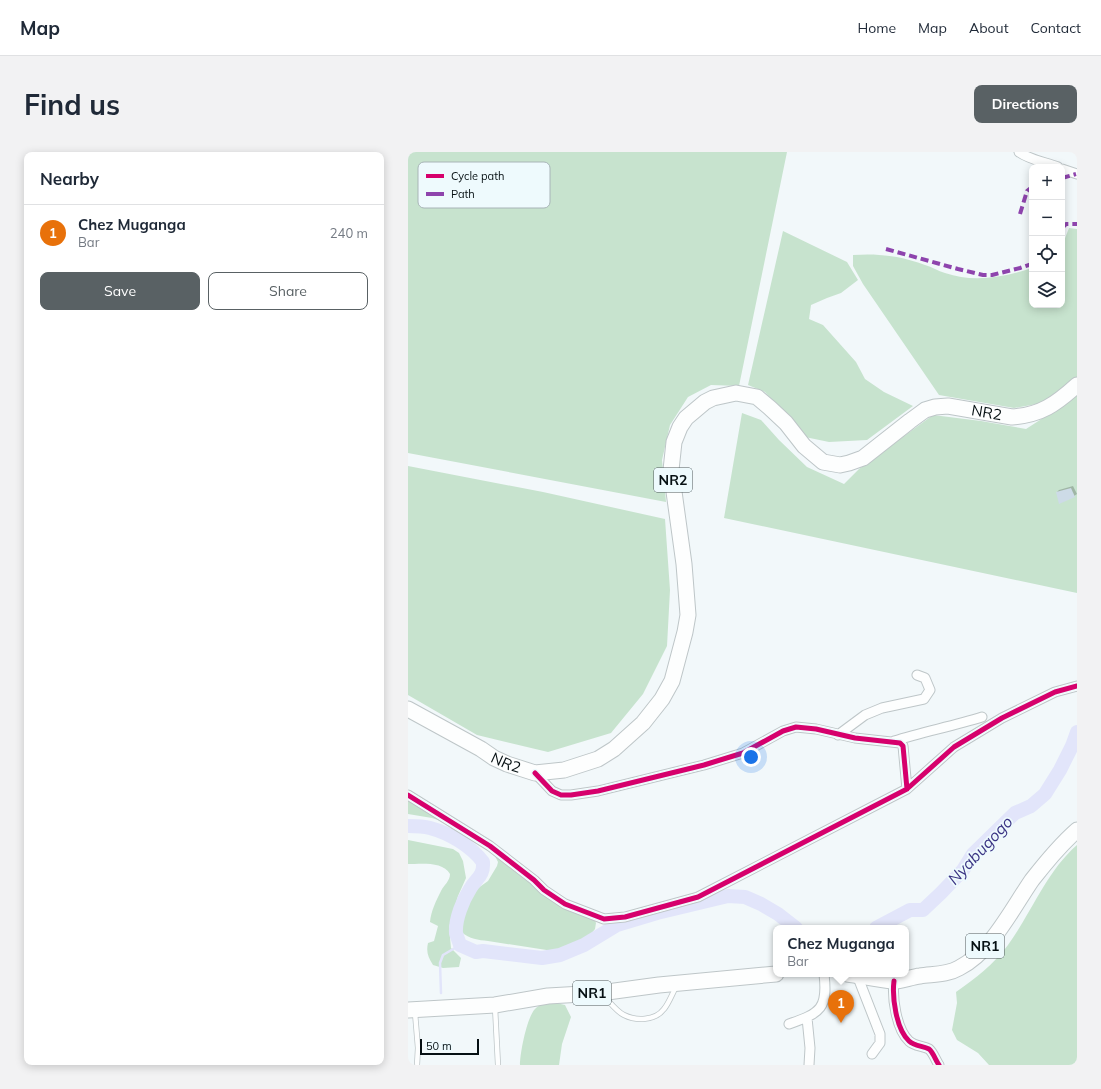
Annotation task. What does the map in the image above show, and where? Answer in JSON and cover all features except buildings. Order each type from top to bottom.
[{"type":"highway","name":"NR2","points":[[408,709],[481,749],[494,758],[535,773],[564,770],[598,759],[614,749],[643,723],[662,699],[672,681],[688,615],[684,564],[671,470],[674,442],[680,427],[686,418],[712,398],[736,393],[757,397],[786,424],[804,446],[823,462],[840,465],[863,458],[925,410],[935,407],[948,406],[1012,417],[1031,415],[1051,406],[1077,385]]},
{"type":"highway","name":"NR1","points":[[866,977],[894,981],[944,973],[958,969],[980,952],[996,934],[1047,860],[1064,841],[1077,830]]},
{"type":"highway","name":"NR1","points":[[411,1010],[495,1005],[548,996],[600,993],[773,974]]},
{"type":"street","points":[[1019,152],[1024,156],[1048,164]]},
{"type":"street","points":[[1065,170],[1077,174]]},
{"type":"street","points":[[838,735],[865,715],[882,708],[924,698],[930,690],[925,678],[917,674]]},
{"type":"street","points":[[408,796],[490,846],[534,880],[544,890],[565,904],[604,919],[625,917],[698,897],[907,789],[954,747],[1002,718],[1055,692],[1077,686]]},
{"type":"street","points":[[535,773],[552,791],[561,795],[586,794],[704,765],[743,753],[772,736],[790,728],[804,727],[838,735],[881,741],[894,741],[959,724],[982,716]]},
{"type":"street","points":[[894,741],[903,746],[906,762],[907,789]]},
{"type":"street","points":[[789,1024],[807,1018],[815,1013],[823,1003],[826,990],[824,977]]},
{"type":"street","points":[[853,977],[880,1034],[880,1043],[872,1054]]},
{"type":"street","points":[[894,981],[893,988],[896,1011],[903,1033],[909,1041],[930,1050],[939,1065]]},
{"type":"street","points":[[807,1018],[810,1048],[809,1065]]},
{"type":"lane","points":[[600,993],[622,1014],[647,1019],[657,1016],[665,1009],[678,984]]},
{"type":"lane","points":[[495,1005],[498,1065]]},
{"type":"lane","points":[[411,1010],[418,1048],[417,1065]]},
{"type":"green space","points":[[408,152],[787,152],[739,386],[711,385],[688,397],[670,425],[662,460],[666,502],[408,453]]},
{"type":"green space","points":[[1069,228],[1077,229],[1077,379],[1042,403],[1014,408],[939,395],[863,284],[853,266],[853,255],[872,254],[908,259],[945,273],[967,278],[989,278],[1029,269],[1029,308],[1065,308],[1065,238]]},
{"type":"green space","points":[[783,231],[847,262],[858,280],[841,293],[811,305],[809,319],[823,325],[856,362],[865,379],[884,392],[913,406],[867,440],[829,442],[805,437],[765,392],[748,385]]},
{"type":"green space","points":[[1077,394],[1077,593],[724,518],[742,413],[761,420],[807,467],[844,484],[859,469],[933,415],[981,421],[1026,429]]},
{"type":"green space","points":[[408,466],[543,492],[665,519],[670,590],[667,646],[643,694],[611,733],[548,752],[477,735],[408,695]]},
{"type":"green space","points":[[408,798],[469,835],[455,835],[450,827],[438,820],[408,814]]},
{"type":"green space","points":[[408,840],[453,849],[459,853],[463,861],[466,878],[458,896],[449,927],[451,948],[461,958],[459,967],[443,968],[433,965],[427,952],[428,943],[434,941],[438,926],[430,922],[431,914],[450,874],[447,870],[437,865],[408,864]]},
{"type":"green space","points":[[1077,845],[1077,1065],[989,1065],[978,1053],[957,1040],[952,1030],[957,1003],[956,992],[984,971],[1008,945],[1048,880],[1066,856]]},
{"type":"green space","points":[[493,852],[594,918],[596,923],[595,929],[587,939],[579,944],[553,951],[477,940],[461,932],[461,925],[470,897],[474,891],[488,881],[497,866],[498,862]]},
{"type":"green space","points":[[552,1002],[565,1005],[571,1017],[562,1044],[559,1065],[520,1065],[524,1036],[532,1013],[539,1006]]},
{"type":"waterway","name":"Nyabugogo","points":[[882,925],[910,910],[923,910],[963,870],[973,854],[1015,813],[1031,806],[1045,794],[1060,770],[1077,732]]},
{"type":"waterway","name":"Nyabugogo","points":[[408,826],[427,827],[445,833],[466,846],[483,862],[481,874],[472,885],[462,904],[456,928],[460,945],[476,952],[483,951],[542,958],[560,955],[584,945],[617,925],[657,913],[728,896],[745,897],[761,904],[778,914],[792,925]]},
{"type":"waterway","points":[[441,993],[440,963],[443,955],[460,945]]},
{"type":"marked path","points":[[1065,177],[1076,174]]},
{"type":"marked path","points":[[1020,214],[1027,191],[1029,189]]},
{"type":"marked path","points":[[1065,225],[1077,224]]},
{"type":"marked path","points":[[886,249],[983,275],[992,275],[1029,265]]},
{"type":"cycle path","points":[[408,795],[490,846],[534,880],[544,890],[565,904],[604,919],[625,917],[698,897],[907,789],[954,747],[1002,718],[1055,692],[1077,686]]},
{"type":"cycle path","points":[[535,773],[552,791],[561,795],[598,791],[704,765],[743,753],[783,731],[796,727],[816,729],[855,738],[900,743],[903,746],[907,789]]},
{"type":"cycle path","points":[[894,981],[894,1004],[901,1029],[905,1036],[913,1044],[929,1049],[939,1065]]},
{"type":"place","name":"Chez Muganga","points":[[841,1023]]}]
